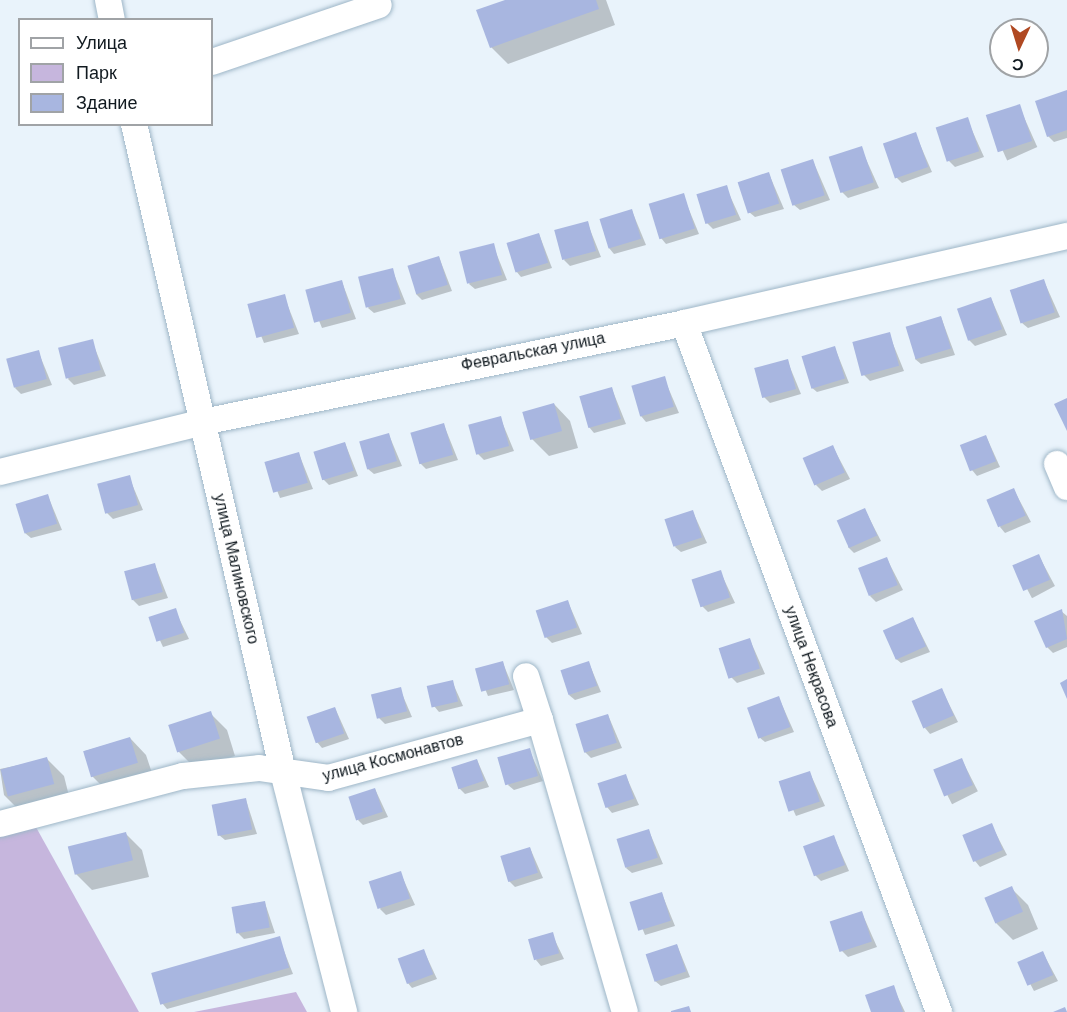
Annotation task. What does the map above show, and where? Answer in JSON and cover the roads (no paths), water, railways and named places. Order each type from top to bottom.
[{"type":"street","points":[[108,0],[112,18]]},
{"type":"street","points":[[213,62],[379,6]]},
{"type":"street","name":"улица Малиновского","points":[[134,126],[283,772],[344,1012]]},
{"type":"street","name":"Февральская улица","points":[[0,472],[203,422],[684,323],[1067,236]]},
{"type":"street","name":"улица Некрасова","points":[[684,323],[939,1012]]},
{"type":"street","points":[[1057,464],[1067,488]]},
{"type":"street","points":[[526,676],[626,1012]]},
{"type":"street","name":"улица Космонавтов","points":[[0,824],[183,776],[259,768],[328,778],[540,720]]}]
